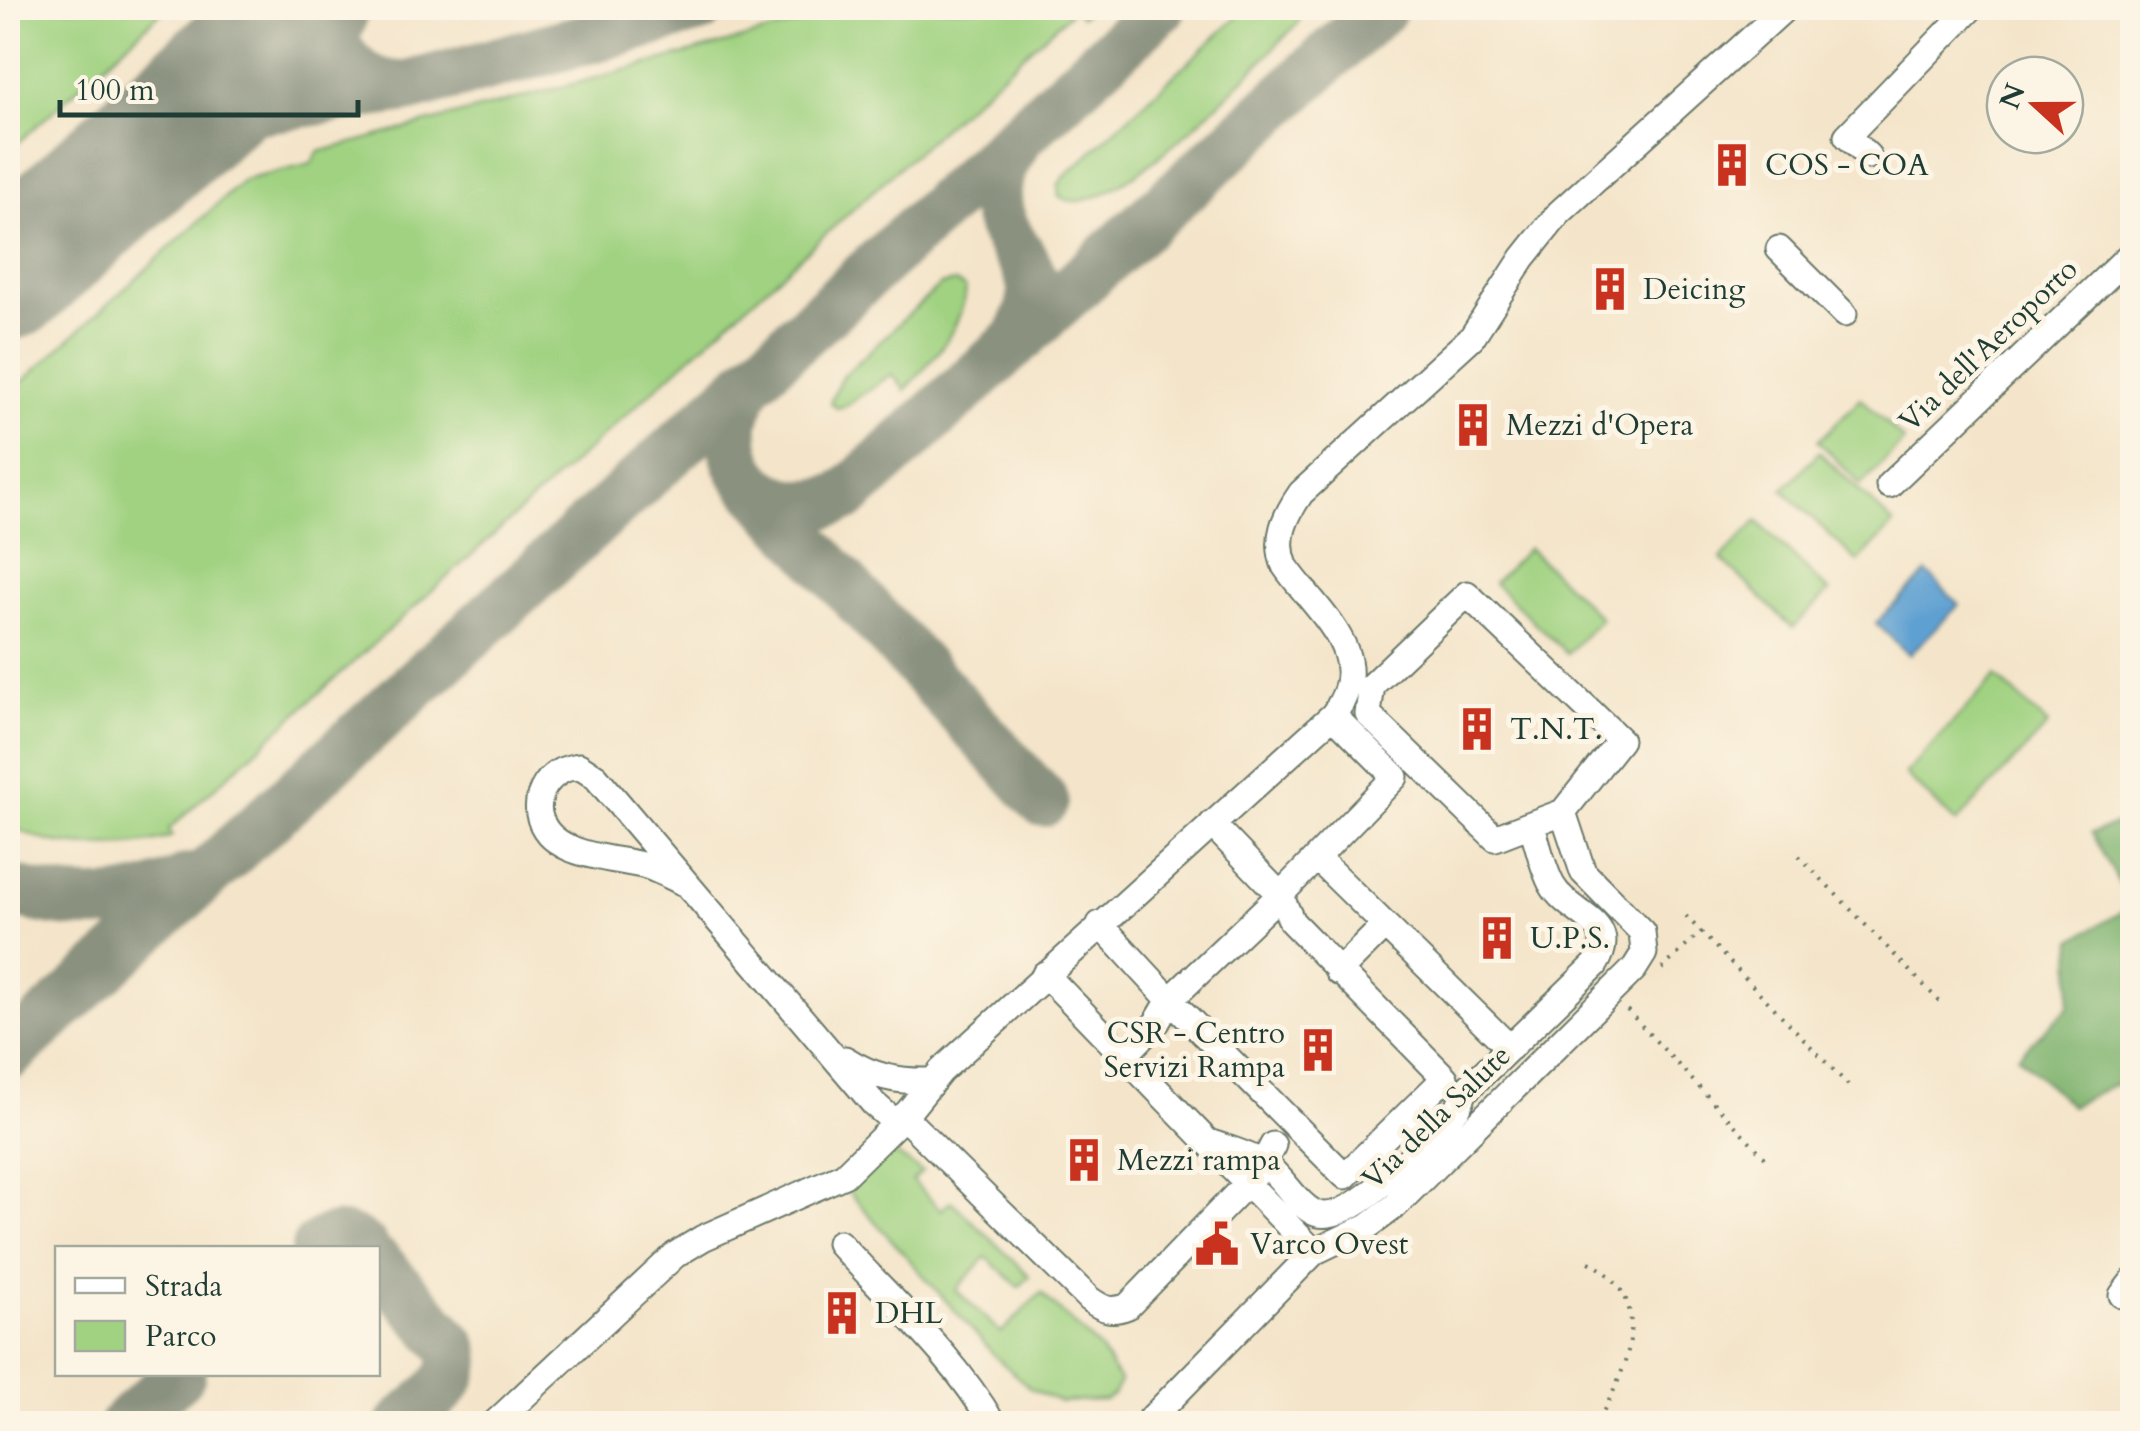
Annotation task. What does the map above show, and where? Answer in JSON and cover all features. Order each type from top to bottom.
[{"type":"street","points":[[494,1424],[675,1255],[703,1238],[844,1175],[900,1120],[932,1081],[1333,715],[1348,682],[1345,647],[1337,629],[1281,556],[1281,530],[1290,509],[1301,493],[1472,337],[1523,258],[1560,213],[1784,8]]},
{"type":"street","points":[[1868,156],[1848,136],[1971,8]]},
{"type":"street","points":[[1778,248],[1844,314]]},
{"type":"street","name":"Via dell'Aeroporto","points":[[1889,485],[2132,253]]},
{"type":"street","points":[[1467,594],[1620,740],[1565,821],[1530,824],[1494,838],[1368,714],[1372,685],[1467,594]]},
{"type":"street","points":[[1124,1056],[1158,1022],[1170,1000],[1395,778],[1333,715]]},
{"type":"street","points":[[682,882],[645,866],[573,849],[557,838],[544,826],[539,813],[544,787],[565,768],[579,766],[596,778],[682,882],[826,1043],[874,1104],[900,1120],[1101,1308],[1114,1311],[1128,1306],[1246,1184],[1272,1163],[1275,1118],[1270,1103]]},
{"type":"street","name":"Via della Salute","points":[[1152,1422],[1314,1252],[1368,1226],[1395,1206],[1634,970],[1644,953],[1642,932],[1583,872],[1565,821]]},
{"type":"street","points":[[1100,924],[1345,1176],[1445,1078],[1292,922],[1280,895],[1212,824]]},
{"type":"street","points":[[1206,1142],[1272,1163],[1306,1208],[1320,1216],[1336,1213],[1368,1197],[1458,1108],[1465,1092],[1595,966],[1606,942],[1600,930],[1553,888],[1530,824]]},
{"type":"street","points":[[1317,858],[1510,1048]]},
{"type":"street","points":[[1338,972],[1391,931]]},
{"type":"street","points":[[1046,974],[1314,1252]]},
{"type":"street","points":[[826,1043],[841,1057],[888,1080],[932,1081]]},
{"type":"street","points":[[839,1243],[958,1372],[993,1424]]},
{"type":"path","points":[[1799,856],[1940,1001]]},
{"type":"path","points":[[1686,916],[1850,1087]]},
{"type":"path","points":[[1662,969],[1701,932]]},
{"type":"path","points":[[1623,1006],[1770,1163]]},
{"type":"path","points":[[1588,1262],[1609,1273],[1626,1299],[1633,1337],[1596,1424]]},
{"type":"green space","points":[[8,8],[166,8],[8,152]]},
{"type":"green space","points":[[858,8],[1092,8],[1081,17],[1074,9],[169,829],[172,836],[127,845],[74,845],[45,840],[8,825],[8,395],[244,180],[311,164],[318,152]]},
{"type":"green space","points":[[1247,8],[1303,8],[1297,24],[1252,71],[1146,167],[1112,189],[1082,200],[1059,196],[1058,185],[1065,176]]},
{"type":"green space","points":[[955,282],[966,288],[959,318],[944,344],[905,390],[892,374],[845,406],[837,408],[830,403],[841,378],[940,285]]},
{"type":"green space","points":[[1861,398],[1904,441],[1861,485],[1818,441]]},
{"type":"green space","points":[[1819,452],[1894,524],[1858,562],[1783,490]]},
{"type":"green space","points":[[1757,521],[1829,591],[1793,628],[1721,559]]},
{"type":"green space","points":[[1528,548],[1601,618],[1567,654],[1494,583]]},
{"type":"green space","points":[[1996,676],[2048,725],[1956,823],[1905,774]]},
{"type":"green space","points":[[2132,819],[2132,906],[2091,833]]},
{"type":"green space","points":[[2132,906],[2132,1082],[2113,1085],[2071,1106],[2018,1056],[2069,1006],[2073,940]]},
{"type":"green space","points":[[894,1153],[922,1172],[912,1181],[941,1210],[951,1201],[1030,1276],[1019,1287],[986,1257],[956,1290],[1001,1333],[1041,1293],[1100,1349],[1120,1382],[1113,1395],[1105,1400],[1060,1402],[1031,1389],[998,1359],[847,1190],[884,1155]]},
{"type":"water","points":[[1927,572],[1959,605],[1909,655],[1876,623]]},
{"type":"taxiway","points":[[329,8],[333,39],[349,65],[374,81],[406,87]]},
{"type":"taxiway","points":[[169,125],[188,118],[407,87],[700,8]]},
{"type":"taxiway","points":[[8,1055],[1160,8]]},
{"type":"taxiway","points":[[749,381],[733,425],[734,449],[753,484],[785,503],[826,503],[847,495],[1382,8]]},
{"type":"taxiway","points":[[1016,141],[1005,159],[996,193],[1005,231],[1030,276],[1033,293],[1017,340]]},
{"type":"taxiway","points":[[759,492],[1043,801]]},
{"type":"taxiway","points":[[8,889],[55,900],[100,903],[145,896],[190,879]]},
{"type":"taxiway","points":[[320,1246],[340,1239],[360,1246]]},
{"type":"taxiway","points":[[380,1266],[451,1345],[455,1357],[449,1379],[402,1424]]},
{"type":"taxiway","points":[[125,1424],[178,1376]]},
{"type":"runway","points":[[8,274],[302,8]]},
{"type":"place","name":"COS - COA","points":[[1732,165]]},
{"type":"place","name":"Deicing","points":[[1610,289]]},
{"type":"place","name":"Mezzi d'Opera","points":[[1473,425]]},
{"type":"place","name":"T.N.T.","points":[[1477,729]]},
{"type":"place","name":"U.P.S.","points":[[1497,938]]},
{"type":"place","name":"CSR - Centro Servizi Rampa","points":[[1318,1050]]},
{"type":"place","name":"Mezzi rampa","points":[[1084,1160]]},
{"type":"place","name":"Varco Ovest","points":[[1217,1244]]},
{"type":"place","name":"DHL","points":[[842,1313]]}]
